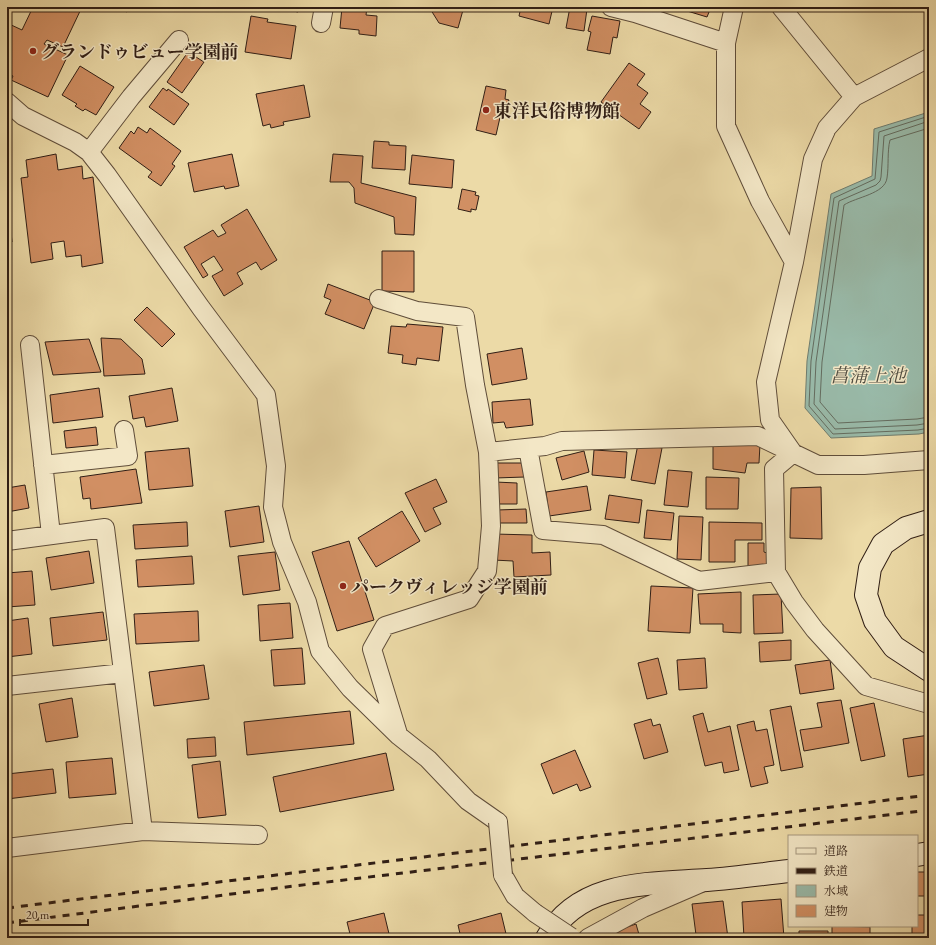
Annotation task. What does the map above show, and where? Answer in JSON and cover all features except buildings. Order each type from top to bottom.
[{"type":"street","points":[[611,7],[635,13],[726,43]]},
{"type":"street","points":[[734,7],[726,43],[726,126],[760,201],[794,262]]},
{"type":"street","points":[[781,7],[854,97]]},
{"type":"street","points":[[89,152],[131,97],[179,40]]},
{"type":"street","points":[[793,453],[770,420],[766,382],[794,262],[813,159],[827,128],[854,97],[929,58]]},
{"type":"street","points":[[7,102],[15,117],[75,142],[89,152],[107,174],[201,308],[266,395],[276,466],[273,506],[282,542],[307,602],[320,651],[350,688],[399,736],[428,760],[468,801],[498,822],[503,875],[515,896],[535,913],[571,938]]},
{"type":"street","points":[[379,299],[417,311],[465,316],[475,385],[488,452],[491,526],[487,571],[469,600],[385,626],[372,649],[399,736]]},
{"type":"street","points":[[30,345],[51,535]]},
{"type":"street","points":[[43,465],[128,456],[124,430]]},
{"type":"street","points":[[488,452],[545,446],[562,441],[758,436],[818,465],[864,465],[929,460]]},
{"type":"street","points":[[528,448],[543,530],[603,535],[699,581],[776,572]]},
{"type":"street","points":[[793,453],[774,469],[776,572],[794,602],[815,630],[866,686],[929,704]]},
{"type":"street","points":[[929,521],[906,528],[883,544],[870,568],[866,595],[875,621],[894,647],[929,670]]},
{"type":"street","points":[[7,541],[105,528],[143,831]]},
{"type":"street","points":[[7,686],[123,673]]},
{"type":"street","points":[[7,848],[143,831],[258,835]]},
{"type":"street","points":[[918,855],[929,853]]},
{"type":"street","points":[[547,938],[553,927],[569,911],[590,898],[614,889],[649,884],[709,880],[788,871]]},
{"type":"street","points":[[588,938],[643,908],[709,880]]},
{"type":"water","name":"菖蒲上池","points":[[929,112],[929,432],[919,434],[831,438],[805,408],[807,361],[831,194],[872,176],[874,129]]},
{"type":"railway","points":[[7,908],[929,795]]},
{"type":"railway","points":[[7,923],[294,886],[929,810]]},
{"type":"place","name":"グランドゥビュー学園前","points":[[33,51]]},
{"type":"place","name":"東洋民俗博物館","points":[[486,110]]},
{"type":"place","name":"パークヴィレッジ学園前","points":[[343,586]]}]
